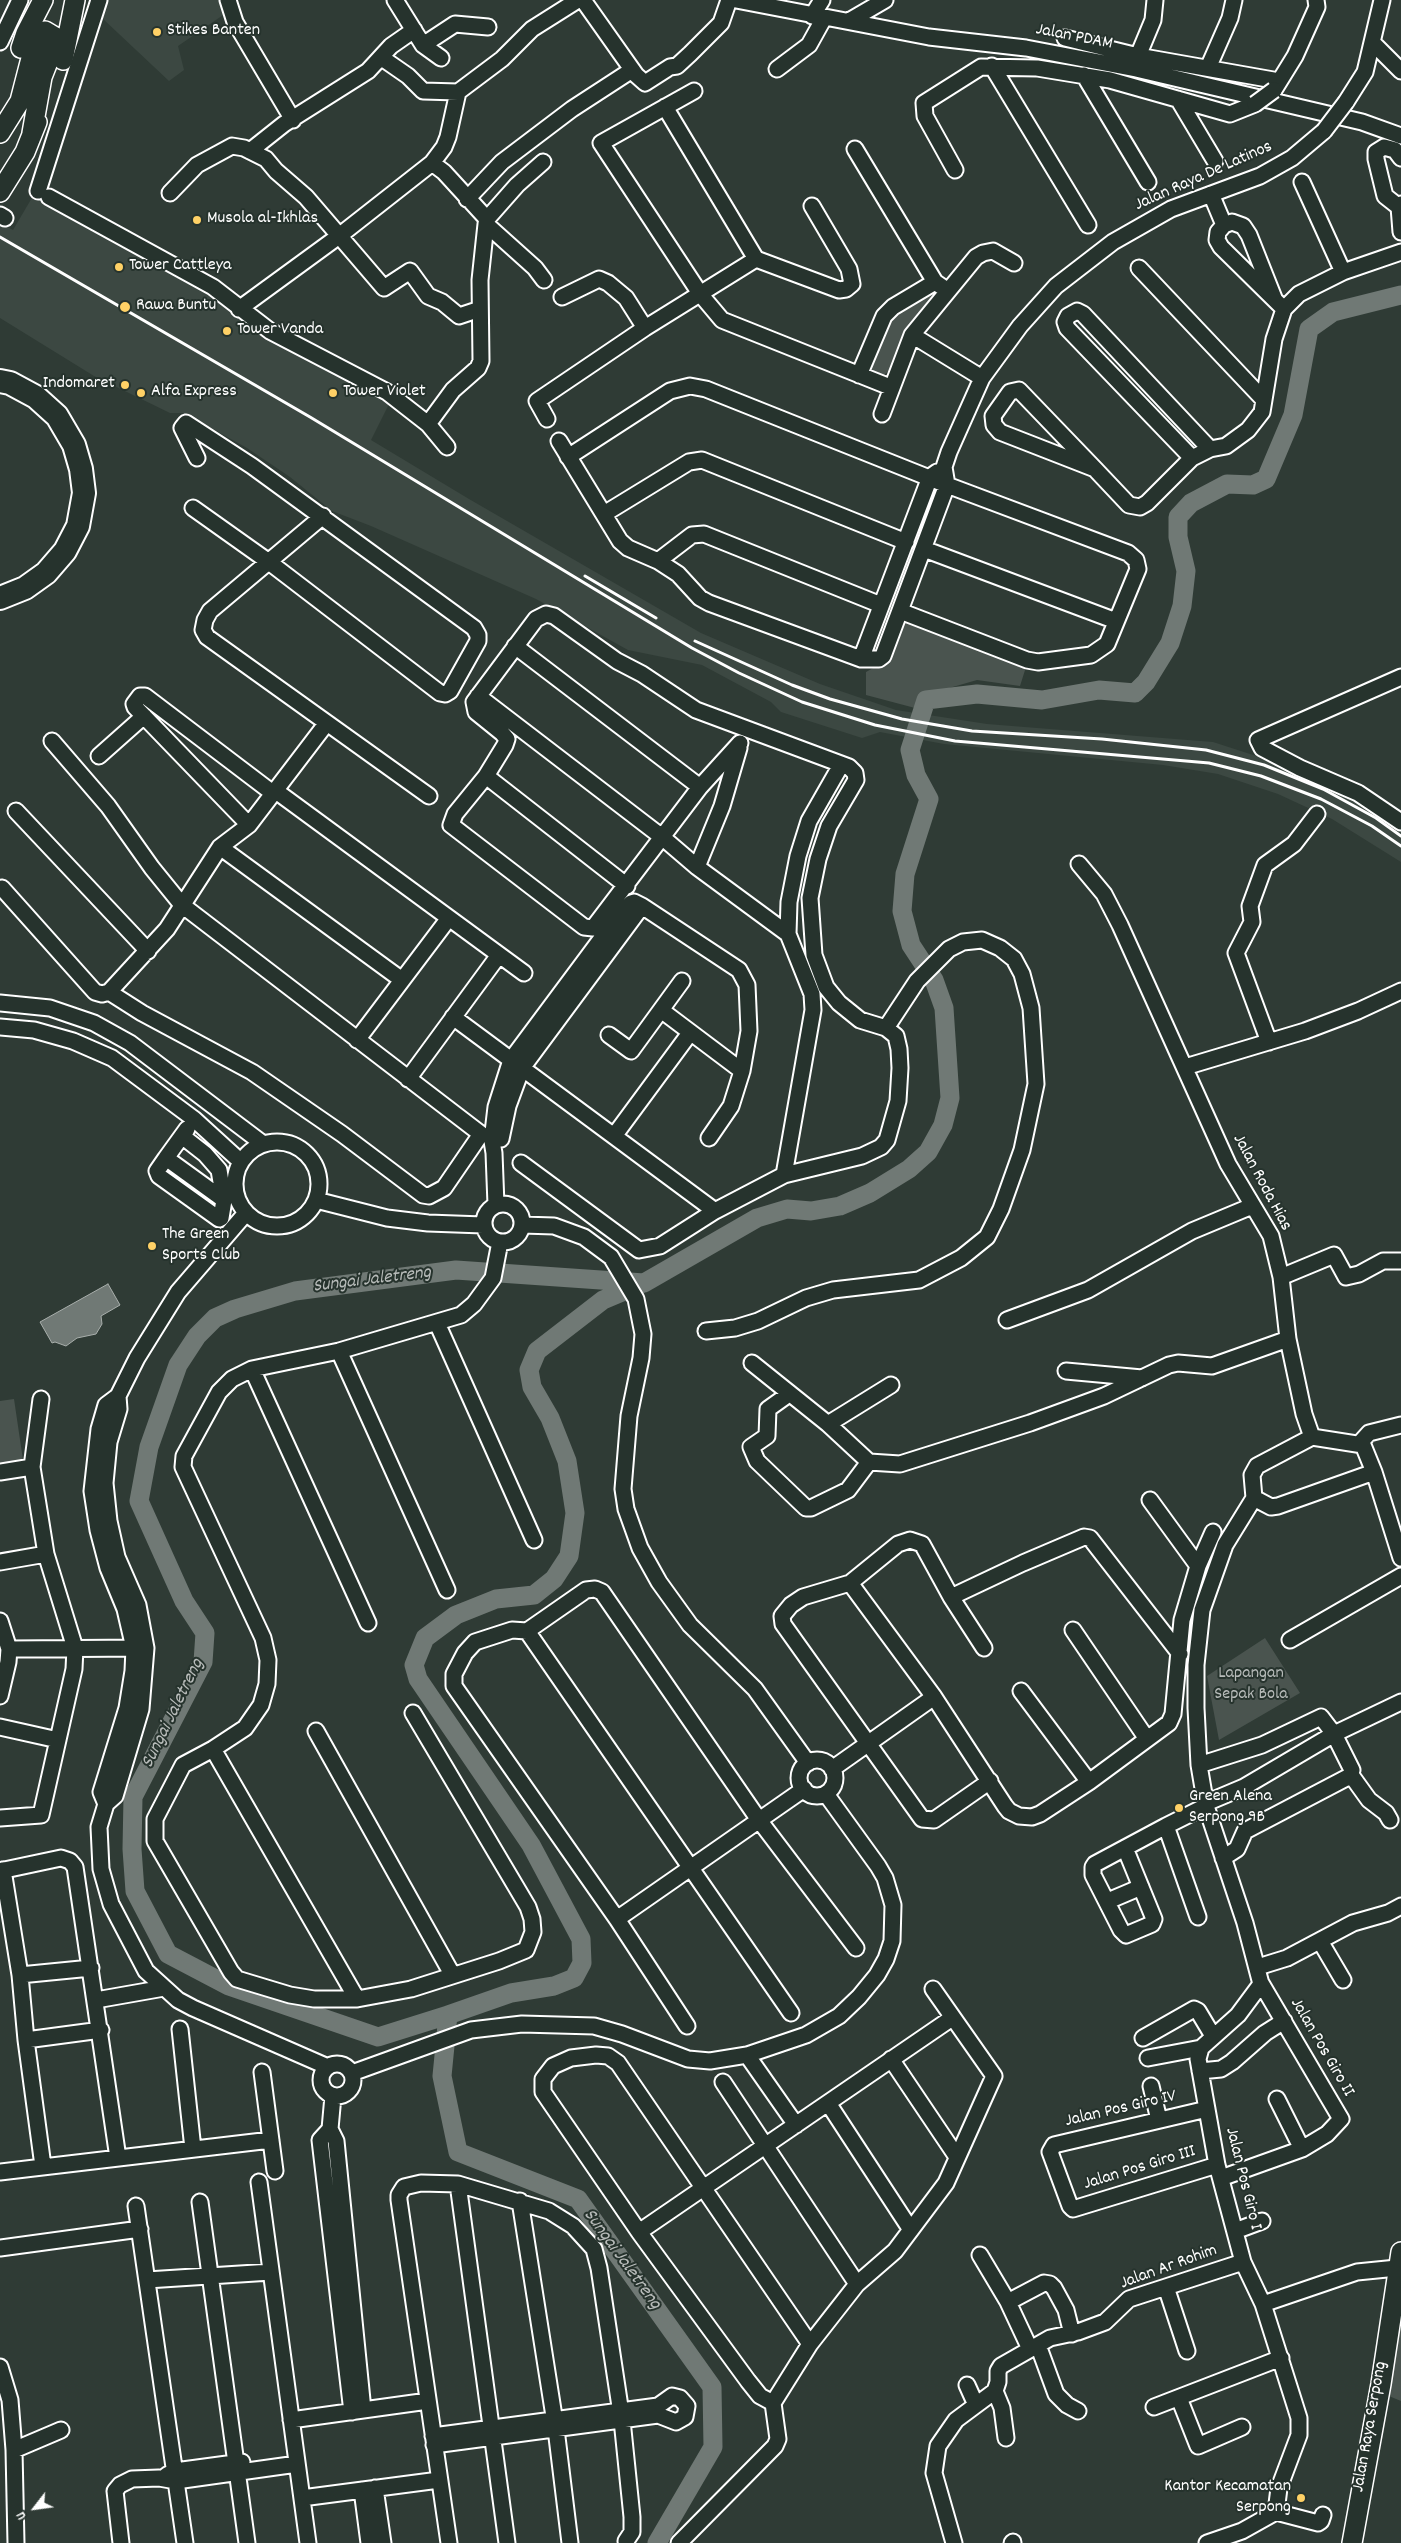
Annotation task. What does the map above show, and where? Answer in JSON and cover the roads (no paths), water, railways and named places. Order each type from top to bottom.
[{"type":"highway","points":[[0,381],[10,383],[36,397],[57,416],[74,445],[81,469],[84,493],[78,526],[65,551],[39,578],[25,588],[0,598]]},
{"type":"main road","points":[[0,124],[12,89],[26,33],[43,0]]},
{"type":"main road","points":[[0,192],[25,152],[61,66],[75,0]]},
{"type":"main road","points":[[0,133],[20,101],[35,43],[39,34],[44,31],[55,38],[55,44],[42,77],[32,133]]},
{"type":"main road","name":"Jalan Raya Serpong","points":[[1352,2543],[1381,2384],[1399,2260]]},
{"type":"street","points":[[0,42],[20,0]]},
{"type":"street","points":[[99,0],[44,194],[213,287],[231,299],[239,309],[270,331],[387,392],[428,424],[446,447]]},
{"type":"street","points":[[228,0],[234,22],[293,120]]},
{"type":"street","points":[[395,0],[423,44],[441,58]]},
{"type":"street","points":[[382,58],[408,76],[423,91],[458,92],[502,59],[532,29],[575,1],[645,83],[665,70],[680,64],[721,23],[729,0]]},
{"type":"street","name":"Jalan PDAM","points":[[736,0],[776,4],[818,17],[849,21],[929,37],[1026,48],[1136,69],[1362,122],[1401,136]]},
{"type":"street","points":[[777,69],[809,45],[822,0]]},
{"type":"street","points":[[849,21],[885,0]]},
{"type":"street","points":[[1138,56],[1153,20],[1155,0]]},
{"type":"street","points":[[1208,68],[1230,18],[1234,0]]},
{"type":"street","points":[[955,170],[925,116],[924,103],[976,69],[992,66],[1037,68],[1110,80],[1230,114],[1255,104],[1276,85],[1296,56],[1317,7],[1316,0]]},
{"type":"street","name":"Jalan Raya De Latinos","points":[[944,467],[982,378],[1020,326],[1056,286],[1131,231],[1171,209],[1260,176],[1292,158],[1324,131],[1346,102],[1365,72],[1382,0]]},
{"type":"street","points":[[423,44],[455,24],[488,27]]},
{"type":"street","points":[[250,150],[265,137],[368,71],[382,58],[391,46],[414,30]]},
{"type":"street","points":[[1065,38],[1138,56],[1208,68],[1276,85]]},
{"type":"street","points":[[1373,43],[1401,71]]},
{"type":"street","points":[[992,66],[1088,225]]},
{"type":"street","points":[[467,199],[502,162],[572,110],[632,70]]},
{"type":"street","points":[[1084,76],[1148,182]]},
{"type":"street","points":[[694,91],[601,143],[700,296],[722,320],[890,387]]},
{"type":"street","points":[[239,309],[339,236],[432,163],[444,147],[448,137],[458,92]]},
{"type":"street","points":[[1178,99],[1215,162]]},
{"type":"street","points":[[664,107],[756,259],[839,290],[846,289],[852,284],[849,269],[812,206]]},
{"type":"street","points":[[170,193],[188,173],[217,153],[232,146],[250,150],[266,159],[276,171],[306,197],[384,288],[410,271],[428,296],[442,302],[460,316],[480,309]]},
{"type":"street","points":[[1401,158],[1396,150],[1384,147],[1376,152],[1376,159],[1386,196],[1391,203],[1400,206],[1401,232]]},
{"type":"street","points":[[855,149],[936,282],[948,291]]},
{"type":"street","points":[[428,424],[453,390],[478,368],[482,354],[480,309],[487,221],[517,185],[543,162]]},
{"type":"street","points":[[432,163],[444,172],[487,221],[535,268],[544,280]]},
{"type":"street","points":[[1302,182],[1343,272]]},
{"type":"street","points":[[1212,194],[1224,225]]},
{"type":"street","points":[[1094,468],[1000,432],[994,425],[993,416],[1010,392],[1019,390],[1094,468],[1129,505],[1140,507],[1192,458],[1210,449],[1226,446],[1248,430],[1262,412],[1279,304],[1249,235],[1243,226],[1232,222],[1224,225],[1218,232],[1217,240],[1221,247],[1279,304]]},
{"type":"street","points":[[1279,304],[1343,272],[1401,252]]},
{"type":"street","points":[[882,414],[890,387],[912,335],[976,257],[983,253],[999,253],[1014,263]]},
{"type":"street","points":[[547,419],[537,401],[645,328],[700,296],[756,259]]},
{"type":"street","points":[[1139,268],[1264,400]]},
{"type":"street","points":[[562,297],[599,279],[608,283],[626,298],[645,328]]},
{"type":"street","points":[[860,375],[884,316],[893,307],[936,282]]},
{"type":"street","points":[[1192,458],[1067,328],[1065,322],[1068,316],[1076,311],[1083,314],[1210,449]]},
{"type":"street","points":[[912,335],[982,378]]},
{"type":"street","points":[[568,457],[670,391],[690,386],[706,388],[1132,556],[1138,569],[1102,650],[1092,655],[1038,662],[1027,660],[900,611]]},
{"type":"street","points":[[192,508],[269,562],[440,693],[445,694],[450,691],[478,641],[478,635],[474,628],[323,516],[186,423],[182,428],[198,458]]},
{"type":"street","points":[[559,442],[620,541],[628,548],[658,560],[678,574],[700,598],[709,604],[860,659],[874,660],[883,656],[948,485],[944,467],[930,477],[860,659]]},
{"type":"street","points":[[604,514],[689,462],[702,460],[906,542]]},
{"type":"street","points":[[323,516],[210,611],[205,620],[203,630],[208,637],[326,724],[429,796]]},
{"type":"street","points":[[658,560],[692,535],[704,534],[882,605]]},
{"type":"street","points":[[924,549],[1116,622]]},
{"type":"street","points":[[619,1269],[639,1250],[660,1246],[716,1211],[784,1175],[862,1156],[881,1147],[887,1140],[898,1101],[900,1068],[896,1036],[886,1028],[860,1020],[839,1003],[826,986],[814,955],[810,898],[818,859],[829,826],[856,780],[855,773],[849,767],[743,736],[688,705],[642,674],[616,661],[550,614],[536,618],[474,702],[476,712],[502,733],[506,739],[505,746],[486,776],[455,814],[451,825],[456,831],[584,927],[593,928],[598,924],[700,787],[743,736]]},
{"type":"street","points":[[515,646],[700,787]]},
{"type":"street","points":[[1401,677],[1258,740],[1262,748],[1300,768],[1358,794],[1401,822]]},
{"type":"street","points":[[249,825],[134,706],[142,695],[524,974]]},
{"type":"street","points":[[478,696],[662,837],[697,867],[788,934]]},
{"type":"street","points":[[99,756],[144,716]]},
{"type":"street","points":[[2,888],[95,992],[102,994],[109,992],[167,930],[220,847],[249,825],[326,724]]},
{"type":"street","points":[[697,867],[722,806],[743,736]]},
{"type":"street","points":[[52,741],[108,806],[152,868],[182,905],[481,1134],[444,1188],[429,1196],[423,1195],[342,1134],[252,1072],[142,1014],[109,992]]},
{"type":"street","points":[[784,1175],[813,1010],[812,994],[788,934],[788,902],[806,830],[841,765]]},
{"type":"street","points":[[486,776],[626,886]]},
{"type":"street","points":[[16,811],[148,951]]},
{"type":"street","points":[[1270,1042],[1236,953],[1252,922],[1250,906],[1265,865],[1294,844],[1318,814]]},
{"type":"street","points":[[220,847],[402,980]]},
{"type":"street","name":"Jalan Roda Hias","points":[[1078,864],[1104,894],[1120,925],[1225,1158],[1270,1236],[1281,1277],[1288,1339],[1304,1414],[1312,1437]]},
{"type":"street","points":[[496,1205],[492,1141],[496,1107],[517,1064],[613,923],[634,902],[739,970],[747,984],[750,1031],[742,1071],[731,1106],[709,1138]]},
{"type":"street","points":[[357,1040],[449,918]]},
{"type":"street","points":[[706,1331],[735,1328],[758,1321],[806,1298],[833,1290],[919,1280],[961,1258],[987,1236],[1001,1209],[1022,1150],[1036,1084],[1031,1008],[1022,974],[1014,959],[1000,948],[982,940],[964,942],[949,949],[916,981],[886,1028]]},
{"type":"street","points":[[408,1079],[498,954]]},
{"type":"street","points":[[609,1035],[631,1051],[682,982]]},
{"type":"street","points":[[1185,1067],[1270,1042],[1358,1011],[1401,991]]},
{"type":"street","points":[[0,1003],[50,1008],[94,1023],[130,1043],[167,1069],[262,1144]]},
{"type":"street","points":[[660,1010],[742,1071]]},
{"type":"street","points":[[454,1017],[716,1211]]},
{"type":"street","points":[[0,1027],[34,1030],[73,1041],[112,1058],[194,1119],[240,1162]]},
{"type":"street","points":[[614,1136],[690,1032]]},
{"type":"street","points":[[182,1136],[214,1162],[219,1170],[224,1200],[166,1158],[194,1119]]},
{"type":"street","points":[[276,1141],[289,1143],[302,1149],[318,1172],[319,1186],[316,1200],[309,1212],[298,1220],[285,1225],[264,1224],[246,1213],[238,1202],[234,1188],[235,1174],[240,1162],[250,1151],[262,1144],[276,1141]]},
{"type":"street","points":[[521,1163],[639,1250]]},
{"type":"street","points":[[316,1200],[387,1218],[428,1223],[483,1225]]},
{"type":"street","points":[[496,1205],[509,1205],[514,1208],[519,1212],[522,1225],[520,1231],[512,1240],[500,1242],[488,1236],[483,1225],[486,1213],[496,1205]]},
{"type":"street","points":[[1007,1320],[1088,1290],[1192,1231],[1252,1206]]},
{"type":"street","points":[[246,1213],[178,1292],[137,1358],[118,1396],[106,1405],[99,1429],[92,1491],[98,1530],[108,1568],[140,1648],[127,1708],[101,1792],[106,1804],[99,1827],[101,1869],[111,1904],[135,1954],[146,1971],[164,1988],[193,2008],[328,2067],[341,2064],[352,2073],[353,2079],[350,2091],[339,2097],[333,2096],[323,2088],[321,2076],[328,2067]]},
{"type":"street","points":[[522,1225],[554,1226],[577,1234],[611,1257],[636,1299],[643,1334],[641,1358],[629,1416],[623,1489],[626,1509],[640,1548],[659,1582],[690,1625],[755,1689],[808,1763]]},
{"type":"street","points":[[413,1713],[528,1907],[534,1926],[526,1950],[519,1954],[452,1974],[411,1989],[357,1999],[336,2001],[306,1998],[237,1979],[231,1972],[155,1841],[155,1819],[184,1765],[214,1749],[245,1728],[261,1705],[267,1684],[268,1660],[264,1638],[183,1467],[183,1462],[219,1392],[232,1379],[252,1369],[339,1351],[461,1315],[474,1304],[494,1272],[500,1242]]},
{"type":"street","points":[[1281,1277],[1334,1256],[1346,1277],[1359,1274],[1383,1261],[1401,1261]]},
{"type":"street","points":[[437,1323],[534,1540]]},
{"type":"street","points":[[752,1363],[828,1424],[868,1462],[900,1464],[1030,1423],[1104,1396],[1178,1363],[1204,1366],[1220,1364],[1288,1339]]},
{"type":"street","points":[[339,1351],[447,1590]]},
{"type":"street","points":[[252,1369],[368,1623]]},
{"type":"street","points":[[1066,1371],[1142,1378]]},
{"type":"street","points":[[828,1424],[891,1386]]},
{"type":"street","points":[[789,1394],[768,1409],[767,1436],[751,1447],[757,1460],[806,1508],[811,1508],[848,1490],[868,1462]]},
{"type":"street","points":[[0,1818],[41,1815],[74,1669],[75,1648],[46,1554],[32,1467],[41,1399]]},
{"type":"street","points":[[1360,1443],[1369,1433],[1401,1425]]},
{"type":"street","points":[[1374,1472],[1278,1506],[1271,1507],[1254,1498],[1252,1475],[1257,1466],[1312,1437],[1360,1443],[1367,1451],[1374,1472],[1401,1558]]},
{"type":"street","points":[[0,1472],[32,1467]]},
{"type":"street","name":"Jalan Pos Giro II","points":[[1219,2171],[1302,2149],[1327,2134],[1341,2119],[1261,1982],[1258,1967],[1206,1804],[1199,1765],[1196,1665],[1202,1610],[1225,1545],[1254,1498]]},
{"type":"street","points":[[1150,1500],[1198,1566]]},
{"type":"street","points":[[850,1583],[934,1697],[1009,1811],[1026,1818],[1040,1814],[1088,1782],[1165,1727],[1172,1718],[1182,1620],[1198,1566],[1213,1532]]},
{"type":"street","points":[[951,1597],[1084,1537],[1090,1538],[1180,1654]]},
{"type":"street","points":[[984,1648],[951,1597],[922,1544],[910,1540],[898,1544],[850,1583],[804,1597],[791,1605],[782,1616],[783,1624],[918,1815],[926,1821],[934,1820],[990,1781]]},
{"type":"street","points":[[0,1562],[46,1554]]},
{"type":"street","points":[[1290,1640],[1401,1576]]},
{"type":"street","points":[[687,2026],[617,1919],[454,1686],[454,1674],[465,1653],[475,1642],[512,1630],[527,1631],[586,1590],[595,1589],[602,1592],[759,1820],[856,1948]]},
{"type":"street","points":[[0,1621],[9,1649],[0,1696]]},
{"type":"street","points":[[1073,1630],[1147,1740]]},
{"type":"street","points":[[527,1631],[791,2013]]},
{"type":"street","points":[[9,1649],[140,1648]]},
{"type":"street","points":[[1021,1691],[1088,1782]]},
{"type":"street","points":[[832,1769],[934,1697]]},
{"type":"street","points":[[1125,1848],[1154,1920],[1152,1924],[1128,1935],[1123,1934],[1108,1901],[1093,1875],[1094,1864],[1206,1804],[1244,1787],[1334,1734],[1401,1702]]},
{"type":"street","points":[[1199,1765],[1262,1745],[1316,1717],[1322,1718],[1334,1734],[1352,1770],[1351,1775],[1369,1800],[1386,1814],[1390,1820]]},
{"type":"street","points":[[0,1727],[58,1740]]},
{"type":"street","points":[[316,1731],[452,1974]]},
{"type":"street","points":[[214,1749],[357,1999]]},
{"type":"street","points":[[813,1761],[824,1762],[832,1769],[835,1780],[826,1794],[814,1795],[804,1789],[800,1778],[804,1767],[808,1763],[813,1761]]},
{"type":"street","points":[[1223,1858],[1237,1848],[1245,1831],[1351,1775]]},
{"type":"street","points":[[617,1919],[804,1789]]},
{"type":"street","points":[[352,2073],[471,2030],[522,2024],[594,2026],[622,2034],[688,2059],[710,2061],[747,2055],[806,2035],[839,2016],[859,1998],[877,1974],[892,1941],[893,1906],[885,1878],[826,1794]]},
{"type":"street","points":[[1166,1826],[1198,1917]]},
{"type":"street","points":[[43,2166],[26,2040],[20,1975],[2,1871],[62,1858],[70,1860],[75,1867],[78,1877],[118,2158]]},
{"type":"street","points":[[1108,1901],[1141,1887]]},
{"type":"street","points":[[1258,1967],[1287,1958],[1353,1923],[1385,1914],[1401,1906]]},
{"type":"street","points":[[1320,1941],[1343,1980]]},
{"type":"street","points":[[20,1975],[91,1968]]},
{"type":"street","points":[[1199,2060],[1213,2036],[1238,2015],[1261,1982]]},
{"type":"street","points":[[96,2000],[164,1988]]},
{"type":"street","points":[[679,2543],[775,2446],[778,2439],[773,2403],[810,2344],[857,2284],[895,2251],[946,2184],[994,2076],[933,1989]]},
{"type":"street","points":[[1143,2038],[1194,2009],[1198,2011],[1213,2036]]},
{"type":"street","points":[[639,2232],[952,2018]]},
{"type":"street","points":[[1148,2058],[1199,2060],[1221,2069],[1232,2062],[1265,2033],[1284,2021]]},
{"type":"street","points":[[180,2029],[193,2149]]},
{"type":"street","points":[[26,2040],[101,2030]]},
{"type":"street","points":[[747,2055],[796,2125]]},
{"type":"street","points":[[773,2403],[760,2396],[639,2232],[543,2092],[543,2079],[553,2066],[571,2058],[583,2056],[608,2056],[614,2059],[810,2344]]},
{"type":"street","points":[[891,2059],[957,2156]]},
{"type":"street","name":"Jalan Pos Giro I","points":[[1199,2060],[1219,2171],[1243,2262],[1263,2304],[1297,2407],[1300,2435],[1280,2488],[1276,2512]]},
{"type":"street","points":[[262,2072],[274,2171]]},
{"type":"street","points":[[723,2082],[857,2284]]},
{"type":"street","points":[[1151,2086],[1159,2120]]},
{"type":"street","points":[[333,2096],[330,2129],[336,2141],[358,2411]]},
{"type":"street","points":[[1277,2099],[1302,2149]]},
{"type":"street","points":[[828,2103],[912,2230]]},
{"type":"street","name":"Jalan Pos Giro IV","points":[[1074,2208],[1070,2206],[1050,2152],[1051,2148],[1207,2109]]},
{"type":"street","points":[[0,2172],[271,2140]]},
{"type":"street","name":"Jalan Pos Giro III","points":[[1074,2208],[1219,2171]]},
{"type":"street","points":[[260,2182],[308,2543]]},
{"type":"street","points":[[458,2184],[494,2432],[507,2543]]},
{"type":"street","points":[[449,2543],[398,2194],[409,2185],[458,2184],[520,2201],[562,2218],[594,2249],[599,2268],[621,2415],[632,2517],[632,2532],[626,2541]]},
{"type":"street","points":[[520,2201],[555,2424],[570,2543]]},
{"type":"street","points":[[200,2202],[212,2276],[247,2543]]},
{"type":"street","points":[[136,2206],[185,2543]]},
{"type":"street","points":[[1235,2231],[1262,2221]]},
{"type":"street","points":[[0,2248],[140,2229]]},
{"type":"street","points":[[980,2255],[1034,2347],[1056,2394],[1060,2400],[1078,2410]]},
{"type":"street","points":[[1263,2304],[1357,2272],[1399,2260]]},
{"type":"street","name":"Jalan Ar Rohim","points":[[995,2391],[998,2382],[998,2371],[1001,2366],[1050,2338],[1072,2334],[1105,2322],[1129,2299],[1243,2262]]},
{"type":"street","points":[[147,2280],[272,2272]]},
{"type":"street","points":[[1008,2302],[1044,2283],[1050,2284],[1066,2310],[1072,2334]]},
{"type":"street","points":[[1166,2287],[1187,2351]]},
{"type":"street","points":[[1154,2407],[1282,2358]]},
{"type":"street","points":[[0,2367],[5,2409],[14,2450],[7,2475],[16,2543]]},
{"type":"street","points":[[967,2385],[976,2405]]},
{"type":"street","points":[[954,2543],[934,2472],[938,2446],[956,2420],[995,2391],[1002,2408],[1006,2438]]},
{"type":"street","points":[[1180,2398],[1198,2446],[1242,2427]]},
{"type":"street","points":[[291,2420],[428,2401]]},
{"type":"street","points":[[434,2441],[621,2415]]},
{"type":"street","points":[[14,2450],[61,2430]]},
{"type":"street","points":[[121,2543],[115,2491],[120,2485],[132,2479],[176,2476],[297,2459]]},
{"type":"street","points":[[302,2498],[440,2480]]},
{"type":"street","points":[[368,2489],[370,2543]]},
{"type":"street","points":[[368,2489],[383,2543]]},
{"type":"street","points":[[1207,2543],[1242,2531],[1276,2512],[1318,2523],[1323,2515]]},
{"type":"waterway","name":"Sungai Jaletreng","points":[[657,2543],[713,2447],[712,2387],[578,2199],[458,2152],[442,2076],[448,2015],[378,2037],[229,1986],[168,1954],[135,1891],[132,1849],[133,1797],[203,1662],[205,1633],[184,1601],[139,1501],[149,1447],[178,1365],[197,1336],[215,1318],[235,1309],[295,1291],[456,1270],[644,1283],[757,1218],[787,1209],[811,1211],[840,1206],[870,1193],[909,1169],[928,1152],[943,1125],[950,1098],[944,1008],[934,980],[911,945],[902,911],[905,874],[929,799],[916,775],[910,750],[926,700],[977,694],[1042,700],[1099,690],[1135,693],[1146,682],[1170,643],[1182,606],[1186,571],[1178,537],[1178,517],[1191,503],[1227,484],[1253,485],[1266,479],[1293,415],[1309,329],[1333,312],[1401,295]]},
{"type":"waterway","points":[[448,2015],[511,1993],[554,1986],[574,1978],[582,1963],[581,1939],[531,1845],[418,1679],[414,1665],[425,1638],[456,1615],[496,1599],[534,1595],[554,1579],[569,1556],[575,1513],[567,1461],[550,1418],[532,1387],[529,1370],[537,1351],[603,1300],[641,1284]]},
{"type":"railway","points":[[0,237],[310,417],[692,648],[739,673],[802,702],[875,725],[955,741],[1209,763],[1261,776],[1321,799],[1372,826],[1401,846]]},
{"type":"railway","points":[[585,576],[656,618]]},
{"type":"railway","points":[[695,641],[792,685],[830,699],[902,719],[972,731],[1102,739],[1206,750],[1264,765],[1323,789],[1376,818],[1401,836]]},
{"type":"place","name":"Stikes Banten","points":[[157,32]]},
{"type":"place","name":"Musola al-Ikhlas","points":[[197,220]]},
{"type":"place","name":"Tower Cattleya","points":[[119,267]]},
{"type":"place","name":"Rawa Buntu","points":[[125,307]]},
{"type":"place","name":"Tower Vanda","points":[[227,331]]},
{"type":"place","name":"Indomaret","points":[[125,385]]},
{"type":"place","name":"Alfa Express","points":[[141,393]]},
{"type":"place","name":"Tower Violet","points":[[333,393]]},
{"type":"place","name":"The Green Sports Club","points":[[152,1246]]},
{"type":"place","name":"Green Alena Serpong 9B","points":[[1179,1808]]},
{"type":"place","name":"Kantor Kecamatan Serpong","points":[[1301,2498]]},
{"type":"park label","name":"Lapangan Sepak Bola","points":[[1251,1685]]}]
